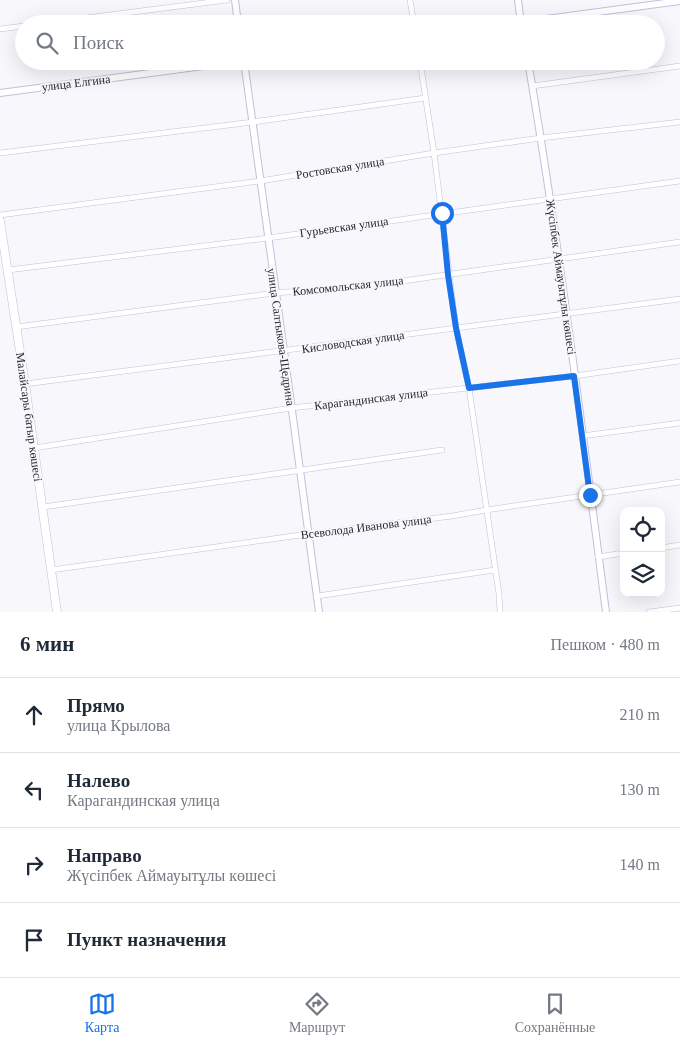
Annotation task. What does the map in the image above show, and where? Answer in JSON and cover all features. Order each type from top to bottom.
[{"type":"main road","name":"Малайсары батыр көшесі","points":[[0,222],[43,507],[56,612]]},
{"type":"street","points":[[110,15],[227,0]]},
{"type":"street","points":[[235,0],[237,15]]},
{"type":"street","points":[[410,0],[412,15]]},
{"type":"street","points":[[518,0],[520,15]]},
{"type":"street","points":[[579,15],[680,1]]},
{"type":"street","points":[[0,29],[15,27]]},
{"type":"street","points":[[665,68],[680,66]]},
{"type":"street","name":"улица Елгина","points":[[0,93],[174,70]]},
{"type":"street","name":"улица Салтыкова-Щедрина","points":[[243,70],[319,612]]},
{"type":"street","points":[[421,70],[442,213],[448,275],[456,328],[469,388],[500,612]]},
{"type":"street","name":"Жүсіпбек Аймауытұлы көшесі","points":[[529,70],[550,198],[606,612]]},
{"type":"street","points":[[532,86],[650,70]]},
{"type":"street","points":[[0,153],[252,122],[425,98]]},
{"type":"street","name":"Ростовская улица","points":[[0,215],[260,181],[541,138],[680,122]]},
{"type":"street","name":"Гурьевская улица","points":[[8,270],[268,238],[680,181]]},
{"type":"street","name":"Комсомольская улица","points":[[16,327],[275,294],[374,285],[680,242]]},
{"type":"street","name":"Кисловодская улица","points":[[25,384],[680,299]]},
{"type":"street","name":"Карагандинская улица","points":[[34,448],[291,408],[574,376],[680,361]]},
{"type":"street","points":[[582,436],[680,423]]},
{"type":"street","points":[[43,507],[442,450]]},
{"type":"street","name":"Всеволода Иванова улица","points":[[51,570],[452,516],[680,482]]},
{"type":"street","points":[[665,547],[680,545]]},
{"type":"street","points":[[598,557],[620,554]]},
{"type":"street","points":[[317,596],[495,570]]},
{"type":"street","points":[[649,612],[680,608]]},
{"type":"route","points":[[442,213],[448,275],[456,328],[469,388],[574,376],[590,495]]}]
